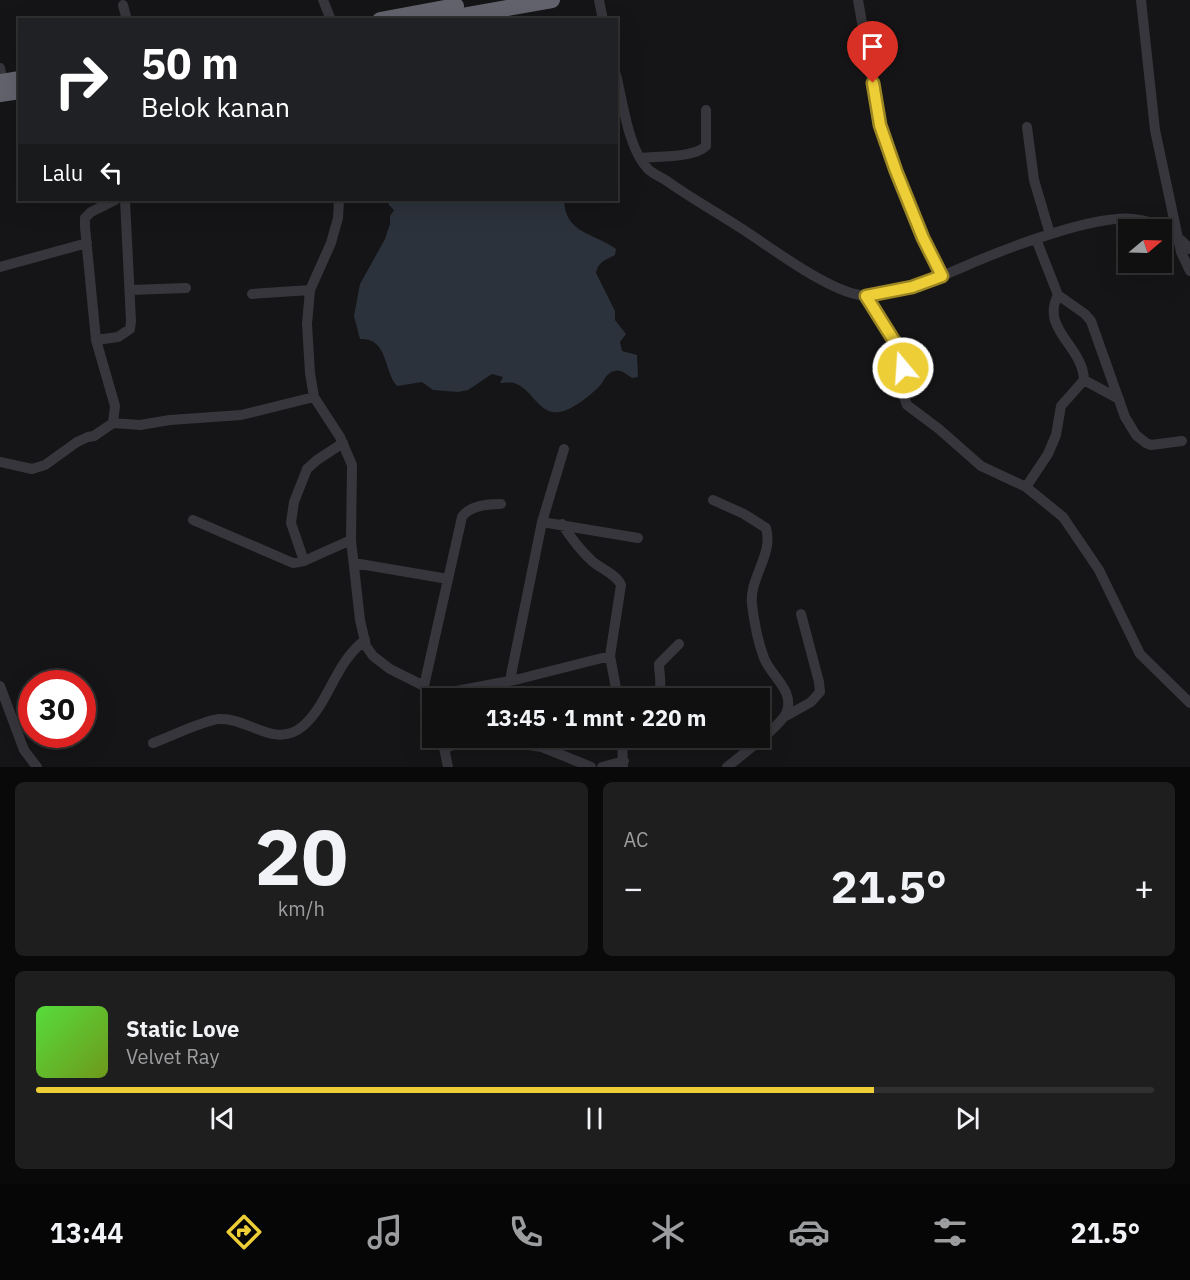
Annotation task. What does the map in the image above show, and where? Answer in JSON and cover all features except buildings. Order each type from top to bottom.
[{"type":"highway","points":[[391,18],[489,0]]},
{"type":"highway","points":[[449,18],[525,2],[552,0]]},
{"type":"highway","points":[[5,81],[18,90]]},
{"type":"street","points":[[323,0],[330,18]]},
{"type":"street","points":[[598,0],[602,18]]},
{"type":"street","points":[[858,0],[880,125],[923,238],[942,276]]},
{"type":"street","points":[[1141,0],[1155,130],[1181,252],[1190,271]]},
{"type":"street","points":[[123,6],[126,18]]},
{"type":"street","points":[[618,83],[631,136],[640,158],[648,169],[817,278],[866,296],[912,287],[1050,234],[1116,219],[1139,219],[1165,228],[1190,249]]},
{"type":"street","points":[[640,158],[701,151],[706,146],[705,110]]},
{"type":"street","points":[[1027,127],[1034,180],[1050,234]]},
{"type":"street","points":[[113,201],[91,212],[85,218],[96,340],[115,406],[113,423]]},
{"type":"street","points":[[96,340],[118,337],[130,329],[125,201]]},
{"type":"street","points":[[339,201],[338,218],[331,243],[310,290],[308,350],[314,397],[343,443],[352,465],[351,540],[360,620],[365,640],[373,656],[422,690]]},
{"type":"street","points":[[1036,239],[1058,295],[1091,321],[1125,417],[1141,440],[1151,445],[1182,441]]},
{"type":"street","points":[[0,267],[87,243]]},
{"type":"street","points":[[130,290],[186,288]]},
{"type":"street","points":[[252,294],[310,290]]},
{"type":"street","points":[[1026,487],[1048,454],[1056,435],[1061,405],[1084,380],[1079,358],[1054,320],[1053,310],[1058,295]]},
{"type":"street","points":[[866,296],[894,339],[901,356],[902,392],[907,405],[986,470],[1026,487],[1054,508],[1067,522],[1099,570],[1140,654],[1190,703]]},
{"type":"street","points":[[1084,380],[1119,399]]},
{"type":"street","points":[[0,462],[32,469],[45,465],[77,442],[94,436],[113,423],[140,425],[170,420],[241,415],[314,397]]},
{"type":"street","points":[[304,561],[291,523],[294,502],[307,469],[316,460],[343,443]]},
{"type":"street","points":[[510,680],[542,522],[564,449]]},
{"type":"street","points":[[713,500],[762,524],[767,531],[768,543],[754,587],[752,603],[765,660],[783,687],[788,701],[786,716]]},
{"type":"street","points":[[430,688],[459,526],[465,513],[479,507],[501,504]]},
{"type":"street","points":[[193,520],[293,563],[304,561],[351,540]]},
{"type":"street","points":[[542,522],[638,538]]},
{"type":"street","points":[[562,524],[594,564],[616,578],[621,585],[610,656],[616,688]]},
{"type":"street","points":[[354,563],[448,579]]},
{"type":"street","points":[[727,767],[786,716],[811,702],[819,692],[819,682],[801,614]]},
{"type":"street","points":[[153,743],[219,719],[244,724],[275,735],[292,733],[311,717],[327,694],[348,655],[365,640]]},
{"type":"street","points":[[660,688],[658,664],[679,644]]},
{"type":"street","points":[[464,688],[510,680],[610,656]]},
{"type":"street","points":[[0,686],[24,750],[37,767]]},
{"type":"street","points":[[444,748],[448,767]]},
{"type":"street","points":[[544,748],[591,767]]},
{"type":"street","points":[[602,767],[624,764],[623,748]]},
{"type":"shaded area","points":[[388,201],[564,201],[566,211],[575,226],[616,249],[615,255],[600,264],[596,273],[615,311],[615,320],[626,334],[620,342],[622,351],[637,355],[638,377],[632,378],[622,372],[613,372],[584,399],[569,409],[555,412],[542,407],[521,386],[500,383],[503,377],[492,374],[468,390],[458,392],[433,390],[422,382],[397,386],[381,349],[369,340],[360,339],[354,316],[360,284],[385,239],[390,224],[390,216],[394,210]]},
{"type":"route","points":[[873,83],[880,125],[896,171],[923,238],[942,276],[912,287],[866,296],[896,344],[903,368]]}]
